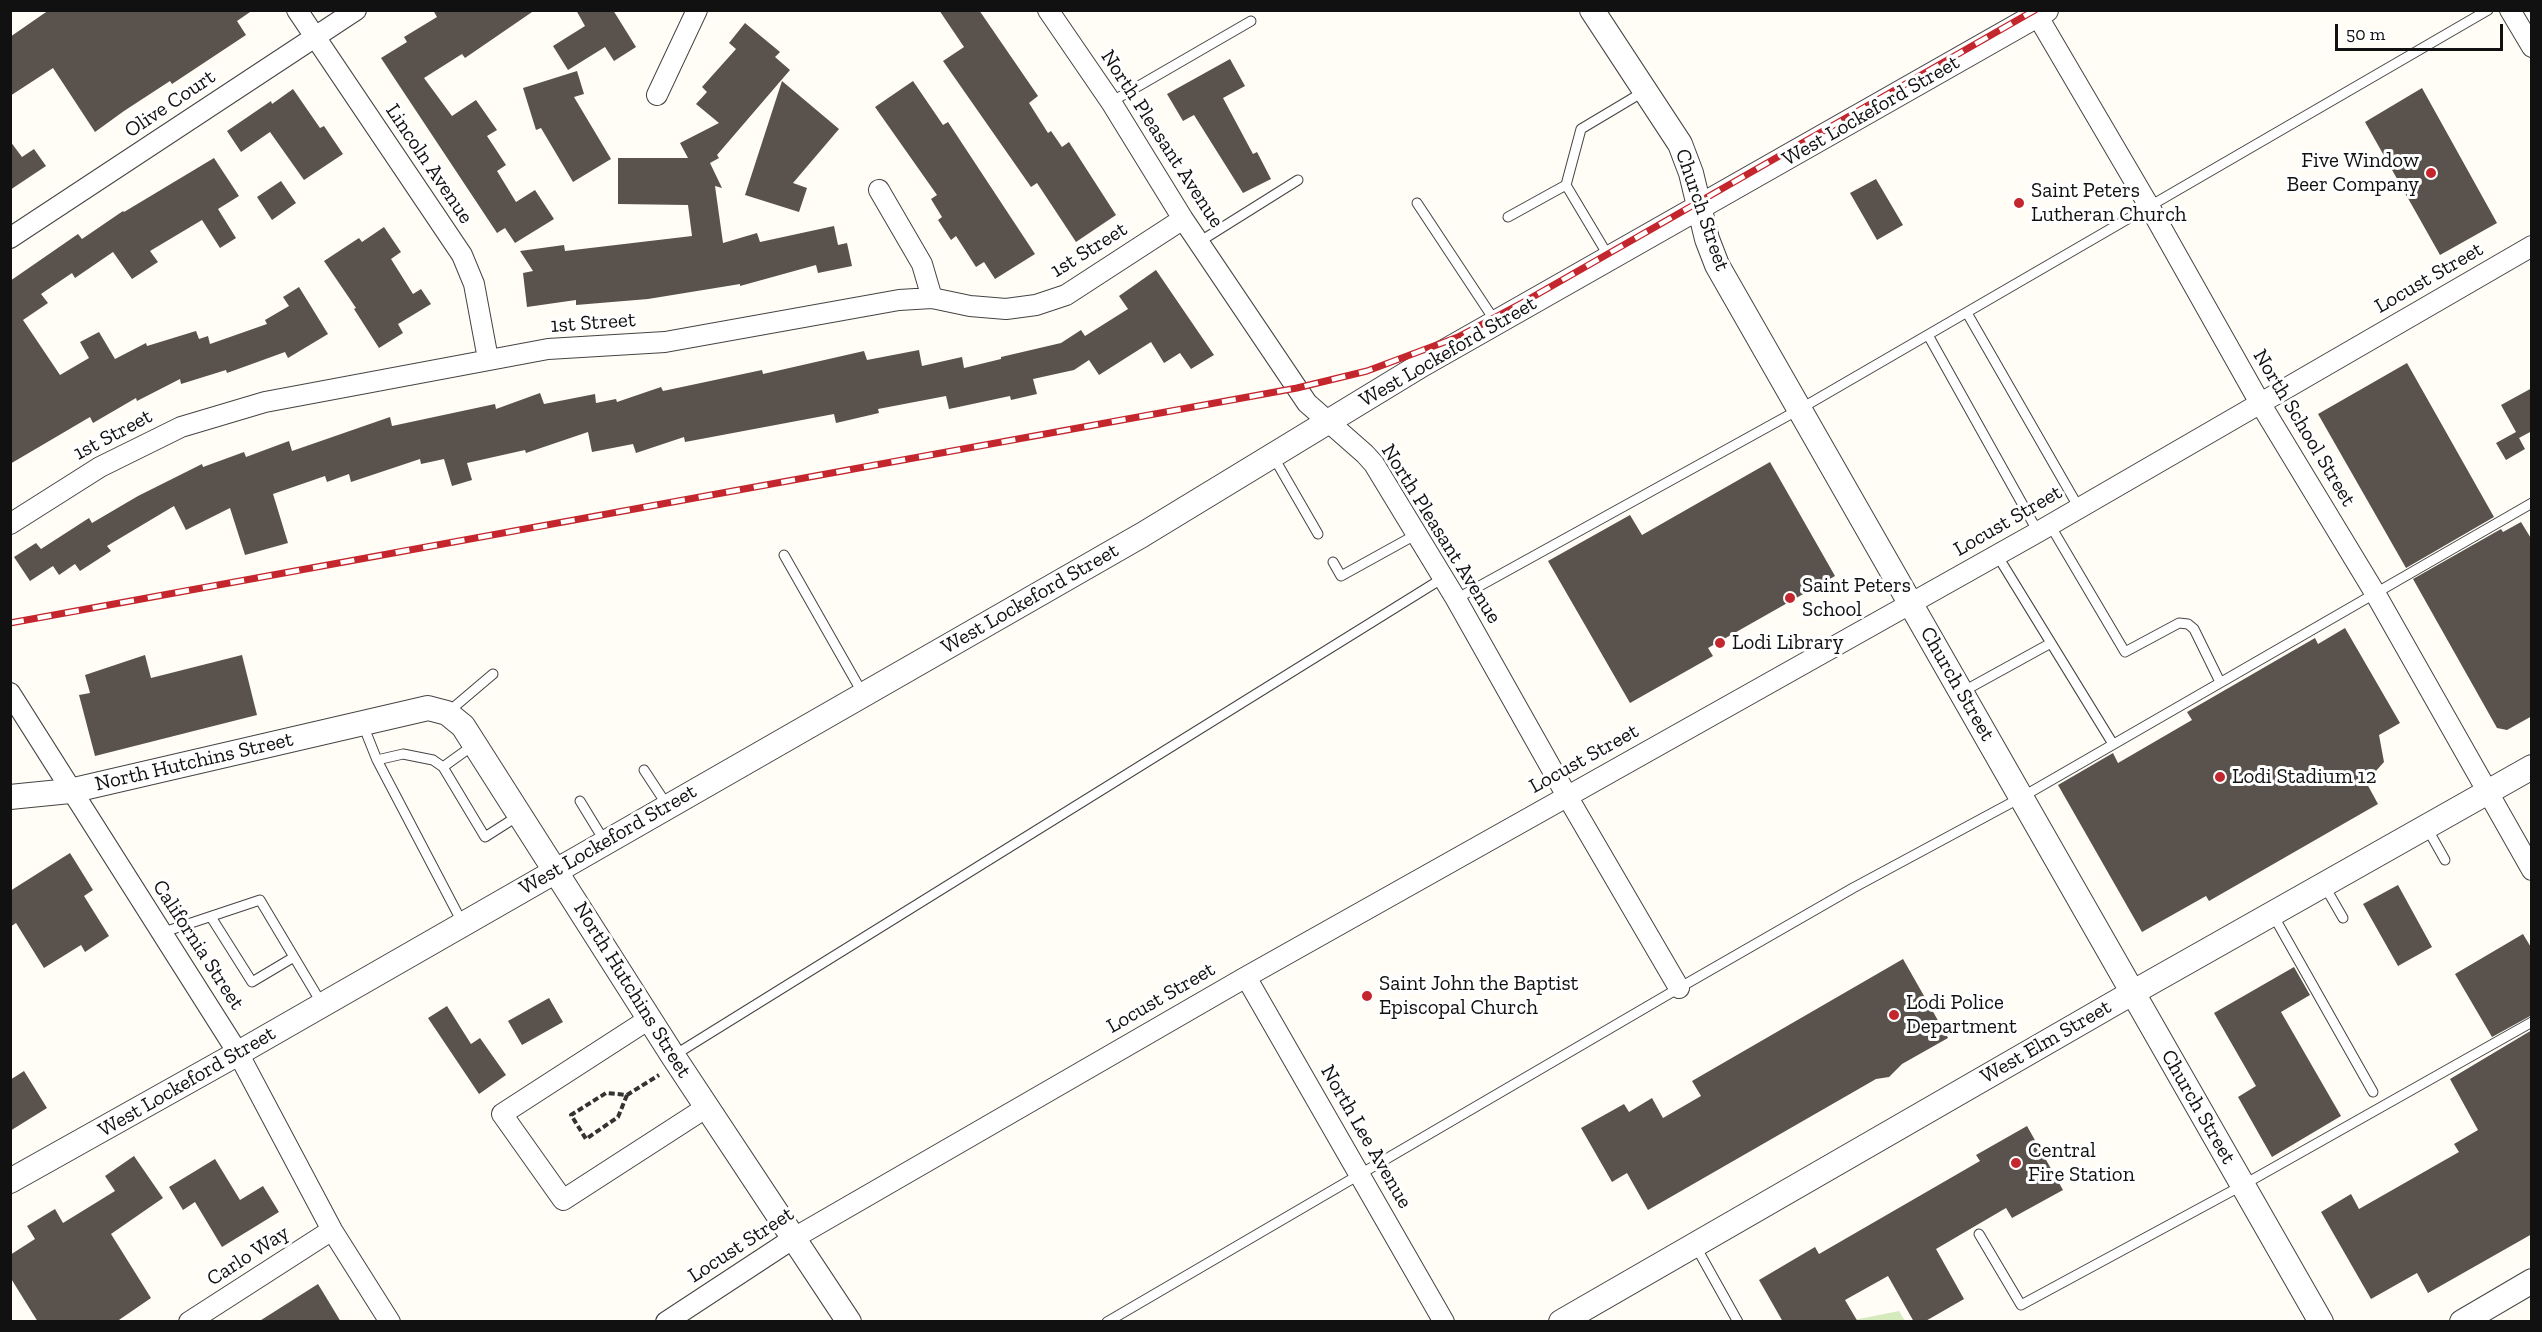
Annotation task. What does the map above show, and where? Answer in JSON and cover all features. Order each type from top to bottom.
[{"type":"street","name":"Lincoln Avenue","points":[[297,10],[462,255],[474,284],[488,359]]},
{"type":"street","name":"Olive Court","points":[[10,238],[356,10]]},
{"type":"street","points":[[657,95],[696,10]]},
{"type":"street","name":"North Pleasant Avenue","points":[[1048,10],[1111,102],[1183,219],[1307,403],[1374,464],[1456,599],[1679,988]]},
{"type":"street","name":"Church Street","points":[[1592,10],[1646,90],[1683,151],[1717,265],[2321,1322]]},
{"type":"street","points":[[2510,10],[2532,47]]},
{"type":"street","name":"North School Street","points":[[2039,12],[2260,403],[2374,593],[2532,870]]},
{"type":"street","name":"West Lockeford Street","points":[[10,1181],[238,1053],[1142,535],[1423,364],[1700,208],[2039,12]]},
{"type":"street","points":[[879,190],[922,264],[932,298]]},
{"type":"street","name":"1st Street","points":[[10,524],[100,467],[181,427],[265,402],[549,349],[665,342],[899,300],[932,298],[970,306],[1006,309],[1036,304],[1066,295],[1183,219]]},
{"type":"street","name":"Locust Street","points":[[666,1322],[794,1238],[1246,977],[1997,555],[2532,246]]},
{"type":"street","name":"California Street","points":[[10,693],[238,1053],[332,1230],[390,1322]]},
{"type":"street","name":"North Hutchins Street","points":[[10,797],[70,791],[428,708],[447,713],[464,726],[675,1060],[849,1322]]},
{"type":"street","name":"West Elm Street","points":[[1577,1318],[1694,1245],[2132,993],[2532,767]]},
{"type":"street","name":"North Lee Avenue","points":[[1246,977],[1444,1322]]},
{"type":"street","points":[[649,1018],[502,1114],[563,1200],[707,1107]]},
{"type":"street","name":"Carlo Way","points":[[189,1322],[332,1230]]},
{"type":"street","points":[[2462,1322],[2532,1281]]},
{"type":"lane","points":[[1456,599],[1800,409],[2488,10]]},
{"type":"lane","points":[[1111,102],[1251,21]]},
{"type":"lane","points":[[1610,259],[1566,185],[1581,129],[1646,90]]},
{"type":"lane","points":[[1199,242],[1298,180]]},
{"type":"lane","points":[[1508,217],[1566,185]]},
{"type":"lane","points":[[1417,203],[1497,323]]},
{"type":"lane","points":[[1967,313],[2079,508]]},
{"type":"lane","points":[[1928,335],[2044,528],[2125,652],[2179,623],[2188,624],[2194,629],[2220,682]]},
{"type":"lane","points":[[1273,456],[1318,534]]},
{"type":"lane","points":[[1107,1322],[1679,988],[1844,894],[2022,797],[2532,503]]},
{"type":"lane","points":[[1333,562],[1341,576],[1417,534]]},
{"type":"lane","points":[[784,555],[863,694]]},
{"type":"lane","points":[[1997,555],[2113,744]]},
{"type":"lane","points":[[675,1060],[1443,578]]},
{"type":"lane","points":[[1962,692],[2051,643]]},
{"type":"lane","points":[[447,713],[493,674]]},
{"type":"lane","points":[[362,723],[377,760],[464,924]]},
{"type":"lane","points":[[443,767],[475,744]]},
{"type":"lane","points":[[377,760],[404,754],[433,760],[443,767],[485,837],[520,814]]},
{"type":"lane","points":[[644,770],[668,806]]},
{"type":"lane","points":[[580,801],[605,842]]},
{"type":"lane","points":[[2426,827],[2445,860]]},
{"type":"lane","points":[[2325,885],[2343,918]]},
{"type":"lane","points":[[161,933],[260,900],[322,1004]]},
{"type":"lane","points":[[2273,915],[2373,1092]]},
{"type":"lane","points":[[211,917],[252,982],[294,957]]},
{"type":"lane","points":[[1979,1234],[2021,1305],[2243,1185],[2532,1022]]},
{"type":"lane","points":[[1694,1245],[1738,1322]]},
{"type":"path","points":[[627,1095],[606,1093],[571,1115],[586,1139],[618,1117],[627,1095],[675,1060]]},
{"type":"green space","points":[[1899,1311],[1905,1321],[1852,1322],[1854,1320]]},
{"type":"building","points":[[49,10],[253,10],[237,21],[246,35],[172,84],[170,81],[95,132],[53,68],[10,96],[10,37]]},
{"type":"building","points":[[433,10],[535,10],[465,58],[462,54],[424,78],[452,116],[476,100],[497,130],[487,136],[506,165],[497,171],[516,202],[535,190],[554,219],[515,243],[505,228],[497,233],[381,58],[407,42],[404,37],[437,17]]},
{"type":"building","points":[[576,10],[613,10],[636,47],[614,61],[605,47],[568,70],[553,46],[585,26]]},
{"type":"building","points":[[939,10],[979,10],[1038,96],[1029,103],[1048,133],[1051,131],[1062,147],[1069,142],[1116,215],[1076,242],[1037,183],[1031,187],[943,61],[964,47]]},
{"type":"building","points":[[745,23],[780,52],[775,57],[790,70],[717,155],[719,158],[710,163],[722,188],[715,186],[723,243],[757,233],[760,242],[834,226],[838,245],[847,243],[852,266],[818,273],[816,265],[740,286],[740,284],[648,299],[576,305],[576,300],[527,307],[523,273],[533,271],[520,251],[564,245],[565,251],[692,236],[688,205],[618,204],[618,158],[688,158],[680,143],[719,123],[696,104],[707,92],[702,87],[736,49],[729,43]]},
{"type":"building","points":[[1230,59],[1245,86],[1223,98],[1253,154],[1257,152],[1271,179],[1243,193],[1194,115],[1183,121],[1167,94]]},
{"type":"building","points":[[577,71],[584,94],[574,97],[611,159],[573,182],[541,128],[536,130],[523,88]]},
{"type":"building","points":[[782,81],[839,129],[793,183],[807,188],[799,212],[745,195]]},
{"type":"building","points":[[913,81],[943,125],[948,122],[1035,254],[995,279],[984,262],[976,267],[956,236],[951,240],[938,220],[942,217],[931,199],[937,195],[875,107]]},
{"type":"building","name":"Five Window Beer Company","points":[[2422,88],[2497,223],[2440,255],[2365,122]]},
{"type":"building","points":[[293,89],[320,128],[324,126],[343,154],[304,180],[270,132],[241,152],[227,131]]},
{"type":"building","points":[[10,141],[22,157],[34,149],[46,166],[10,190]]},
{"type":"building","points":[[214,158],[239,196],[218,209],[236,238],[220,248],[202,220],[150,251],[158,262],[132,279],[113,252],[75,278],[72,273],[41,294],[48,303],[23,320],[60,375],[89,358],[80,342],[99,332],[115,359],[146,343],[147,346],[196,331],[199,339],[208,336],[210,344],[267,324],[265,320],[289,306],[283,297],[299,287],[328,334],[288,358],[285,352],[227,373],[226,370],[181,384],[180,379],[137,401],[136,398],[93,423],[90,417],[10,464],[10,281],[78,234],[82,239],[123,211]]},
{"type":"building","points":[[1876,179],[1903,225],[1877,240],[1850,193]]},
{"type":"building","points":[[281,181],[296,203],[272,220],[257,197]]},
{"type":"building","points":[[384,227],[401,252],[391,259],[413,294],[421,289],[431,304],[398,324],[403,333],[379,348],[354,309],[356,308],[324,261],[359,238],[362,242]]},
{"type":"building","points":[[1156,270],[1214,355],[1191,369],[1180,353],[1164,363],[1151,342],[1099,375],[1089,360],[1074,370],[1033,379],[1037,394],[1011,400],[1010,396],[949,409],[946,396],[878,409],[879,413],[836,423],[834,414],[685,442],[684,437],[636,453],[633,444],[592,452],[588,432],[526,453],[525,450],[467,463],[472,480],[452,486],[444,459],[421,464],[420,459],[351,482],[349,474],[327,482],[325,476],[273,494],[288,543],[245,555],[230,508],[186,530],[174,506],[107,546],[111,551],[80,571],[75,564],[59,575],[53,566],[30,581],[14,557],[36,543],[41,549],[89,518],[92,523],[138,496],[202,464],[203,467],[244,452],[246,457],[289,441],[292,451],[390,417],[392,426],[495,404],[496,409],[540,393],[544,404],[595,394],[596,403],[616,399],[617,402],[661,387],[663,391],[762,370],[763,374],[864,351],[867,360],[919,350],[922,366],[962,357],[964,368],[1001,359],[1001,357],[1061,343],[1081,330],[1085,336],[1128,309],[1119,296]]},
{"type":"building","points":[[2407,363],[2494,517],[2406,568],[2318,414]]},
{"type":"building","points":[[2532,388],[2532,431],[2519,438],[2525,449],[2506,460],[2496,443],[2516,432],[2501,405]]},
{"type":"building","points":[[1770,462],[1835,576],[1708,648],[1713,656],[1630,703],[1548,561],[1630,515],[1642,535]]},
{"type":"building","points":[[2521,522],[2532,540],[2532,716],[2507,730],[2497,728],[2413,579],[2501,529],[2503,532]]},
{"type":"building","name":"Lodi Stadium 12","points":[[2345,628],[2400,723],[2379,735],[2384,762],[2366,782],[2378,804],[2209,901],[2206,896],[2142,932],[2058,785],[2113,753],[2118,763],[2192,720],[2187,712],[2315,638],[2318,644]]},
{"type":"building","points":[[145,655],[151,678],[242,655],[257,715],[95,756],[79,695],[90,693],[85,675]]},
{"type":"building","points":[[70,853],[93,890],[84,896],[109,936],[85,952],[81,945],[44,968],[16,923],[10,927],[10,891]]},
{"type":"building","points":[[2398,885],[2432,947],[2398,966],[2363,904]]},
{"type":"building","points":[[2523,934],[2532,949],[2532,1015],[2492,1037],[2455,974]]},
{"type":"building","points":[[1903,959],[1948,1038],[1902,1064],[1889,1077],[1876,1079],[1648,1210],[1627,1173],[1612,1182],[1581,1128],[1624,1104],[1629,1112],[1652,1098],[1663,1118],[1701,1096],[1692,1081]]},
{"type":"building","points":[[2294,967],[2310,995],[2281,1012],[2341,1116],[2272,1157],[2238,1097],[2256,1086],[2214,1013]]},
{"type":"building","points":[[549,998],[563,1022],[522,1045],[508,1021]]},
{"type":"building","points":[[447,1006],[471,1044],[480,1038],[506,1075],[479,1094],[428,1018]]},
{"type":"building","points":[[2532,1030],[2532,1234],[2428,1293],[2417,1273],[2371,1299],[2321,1212],[2351,1194],[2359,1209],[2459,1152],[2454,1144],[2478,1130],[2450,1079]]},
{"type":"building","points":[[24,1071],[47,1108],[10,1131],[10,1080]]},
{"type":"building","points":[[2027,1126],[2063,1190],[2012,1218],[2006,1208],[1936,1249],[1964,1299],[1924,1322],[1914,1322],[1888,1276],[1845,1300],[1858,1322],[1783,1322],[1759,1280],[1815,1247],[1819,1254],[1980,1161],[1976,1155]]},
{"type":"building","points":[[134,1156],[163,1198],[111,1234],[151,1298],[116,1322],[38,1322],[10,1277],[10,1255],[35,1239],[27,1226],[55,1209],[63,1223],[115,1191],[105,1176]]},
{"type":"building","points":[[215,1159],[240,1200],[263,1186],[279,1212],[222,1247],[195,1202],[183,1210],[169,1187]]},
{"type":"building","points":[[318,1284],[341,1322],[258,1322]]},
{"type":"railway","points":[[10,623],[1297,388],[1367,371],[1458,337],[1522,303],[2035,10]]},
{"type":"place","name":"Five Window Beer Company","points":[[2431,173]]},
{"type":"place","name":"Saint Peters Lutheran Church","points":[[2019,203]]},
{"type":"place","name":"Saint Peters School","points":[[1790,598]]},
{"type":"place","name":"Lodi Library","points":[[1720,643]]},
{"type":"place","name":"Lodi Stadium 12","points":[[2220,777]]},
{"type":"place","name":"Saint John the Baptist Episcopal Church","points":[[1367,996]]},
{"type":"place","name":"Lodi Police Department","points":[[1894,1015]]},
{"type":"place","name":"Central Fire Station","points":[[2016,1163]]}]
